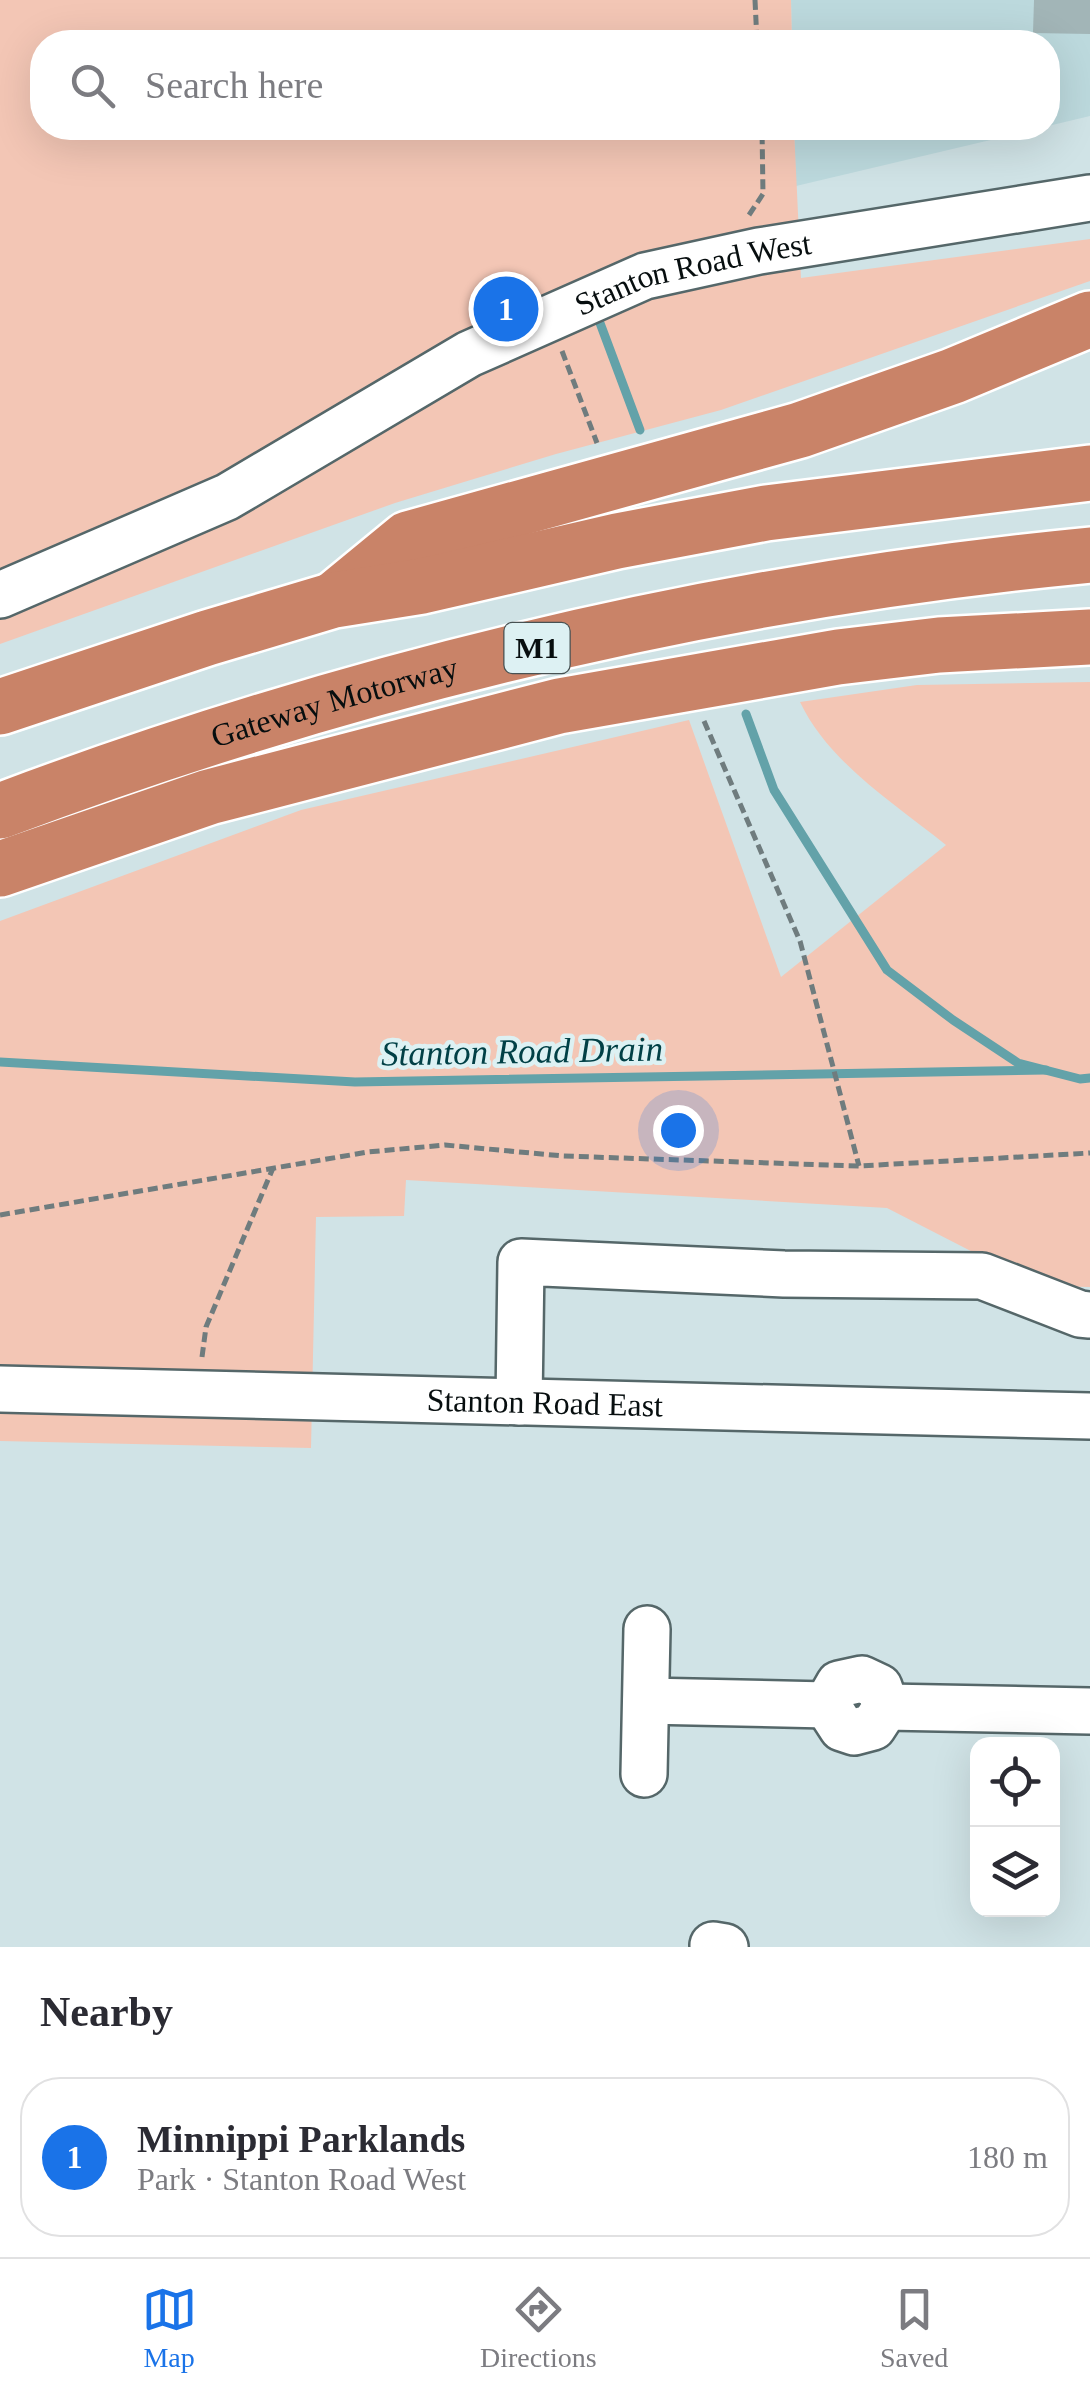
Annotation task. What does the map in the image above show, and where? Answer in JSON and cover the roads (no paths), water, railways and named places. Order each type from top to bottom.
[{"type":"highway","points":[[334,600],[408,539],[800,430],[953,376],[1090,319]]},
{"type":"highway","points":[[0,708],[334,600],[422,586],[617,541],[766,513],[1090,472]]},
{"type":"highway","name":"Gateway Motorway","points":[[0,812],[245,725],[446,668],[796,594],[1090,556]]},
{"type":"highway","points":[[0,868],[209,797],[559,706],[838,657],[957,644],[1090,637]]},
{"type":"street","name":"Stanton Road West","points":[[0,595],[227,496],[468,354],[645,276],[759,250],[1090,198]]},
{"type":"street","points":[[518,1402],[521,1262],[784,1274],[982,1276],[1090,1315]]},
{"type":"street","name":"Stanton Road East","points":[[0,1389],[1090,1416]]},
{"type":"street","points":[[644,1774],[647,1629]]},
{"type":"street","points":[[646,1701],[827,1705],[839,1684],[862,1678],[879,1687],[886,1706],[1090,1711]]},
{"type":"waterway","points":[[600,323],[640,430]]},
{"type":"waterway","name":"Stanton Road Drain","points":[[746,714],[774,790],[887,970],[1018,1063],[1080,1079],[1090,1078]]},
{"type":"waterway","name":"Stanton Road Drain","points":[[0,1062],[355,1082],[1046,1070]]},
{"type":"place","name":"Minnippi Parklands","points":[[506,309]]}]
